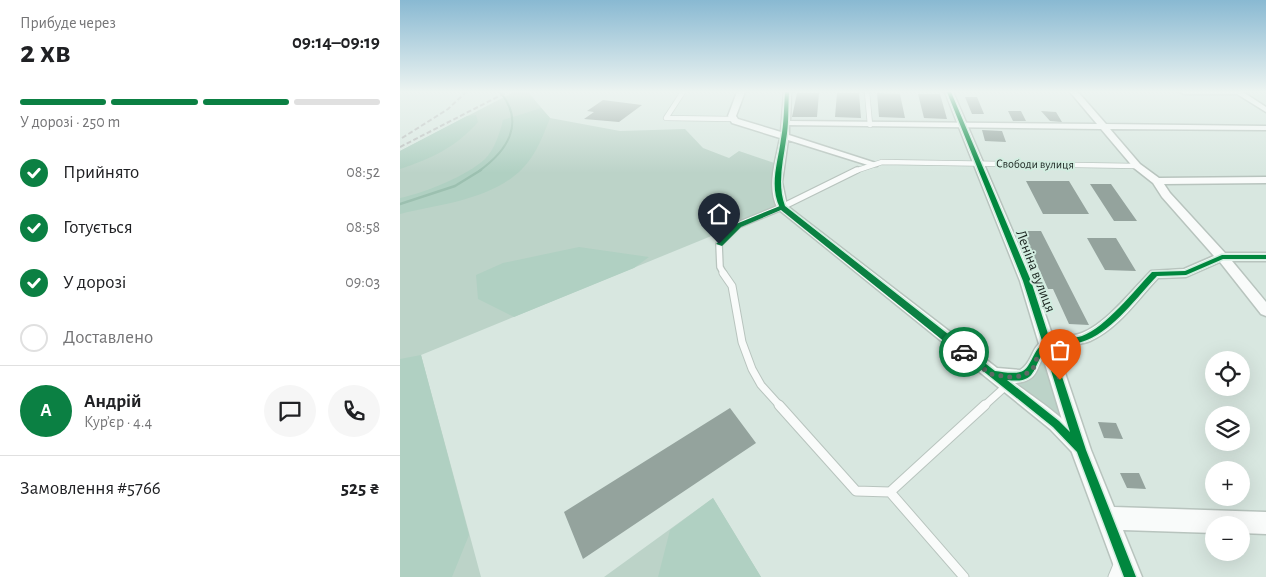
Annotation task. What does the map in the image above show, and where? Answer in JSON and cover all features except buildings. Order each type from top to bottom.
[{"type":"street","name":"Свободи вулиця","points":[[733,119],[784,137],[874,164]]},
{"type":"street","points":[[786,119],[777,188],[778,198],[782,207],[990,374],[1056,424],[1082,450]]},
{"type":"street","name":"Леніна вулиця","points":[[960,119],[1027,281],[1082,450],[1130,577]]},
{"type":"street","points":[[1097,119],[1137,166],[1157,181],[1166,195],[1222,257],[1266,311]]},
{"type":"street","points":[[786,123],[1105,128],[1266,128]]},
{"type":"street","points":[[1157,181],[1266,180]]},
{"type":"street","points":[[990,374],[1009,377],[1023,376],[1033,369],[1038,355],[1048,344],[1084,338],[1102,327],[1155,274],[1186,273],[1222,257],[1266,257]]},
{"type":"street","points":[[1107,518],[1266,522]]},
{"type":"lane","points":[[728,119],[733,119]]},
{"type":"lane","points":[[869,119],[870,125]]},
{"type":"lane","name":"Свободи вулиця","points":[[890,492],[856,491],[761,385],[752,369],[742,342],[732,286],[720,267],[719,244],[738,225],[782,207],[866,166],[882,162],[1137,166]]},
{"type":"lane","points":[[964,577],[890,492],[1006,386]]},
{"type":"lane","points":[[1113,577],[1122,557]]},
{"type":"green space","points":[[461,119],[477,119],[478,122],[452,145],[433,156],[400,169],[400,151]]},
{"type":"green space","points":[[462,119],[555,119],[620,131],[685,129],[703,148],[729,158],[739,151],[780,165],[782,207],[421,355],[481,577],[400,577],[400,151]]},
{"type":"green space","points":[[550,119],[535,151],[522,169],[496,188],[481,194],[448,204],[400,214],[400,198],[445,183],[468,172],[485,159],[496,141],[503,120]]},
{"type":"green space","points":[[579,247],[649,257],[634,268],[514,317],[478,299],[476,275],[503,263]]},
{"type":"green space","points":[[1049,344],[1081,450],[1009,377],[1023,376]]},
{"type":"green space","points":[[421,355],[469,535],[452,577],[400,577],[400,359]]},
{"type":"green space","points":[[713,498],[761,577],[604,577]]},
{"type":"green space","points":[[713,498],[761,577],[658,577],[670,530]]},
{"type":"waterway","points":[[479,171],[498,155],[505,145],[510,136],[512,119]]},
{"type":"waterway","points":[[400,204],[455,186],[481,170]]},
{"type":"railway","points":[[402,138],[432,119]]},
{"type":"railway","points":[[400,147],[455,119]]},
{"type":"cycle path","points":[[786,119],[777,182],[782,207],[1056,424],[1079,448]]},
{"type":"cycle path","points":[[960,119],[1027,281],[1081,450],[1130,577]]},
{"type":"cycle path","points":[[993,374],[1010,377],[1022,376],[1032,368],[1041,349],[1049,344],[1080,339],[1092,334],[1131,300],[1155,274],[1186,273],[1222,257],[1266,257]]},
{"type":"way so far","points":[[964,352],[990,374],[1009,377],[1023,376],[1033,369],[1038,355],[1048,344],[1060,380]]},
{"type":"route","points":[[719,244],[738,225],[782,207],[964,352]]}]
